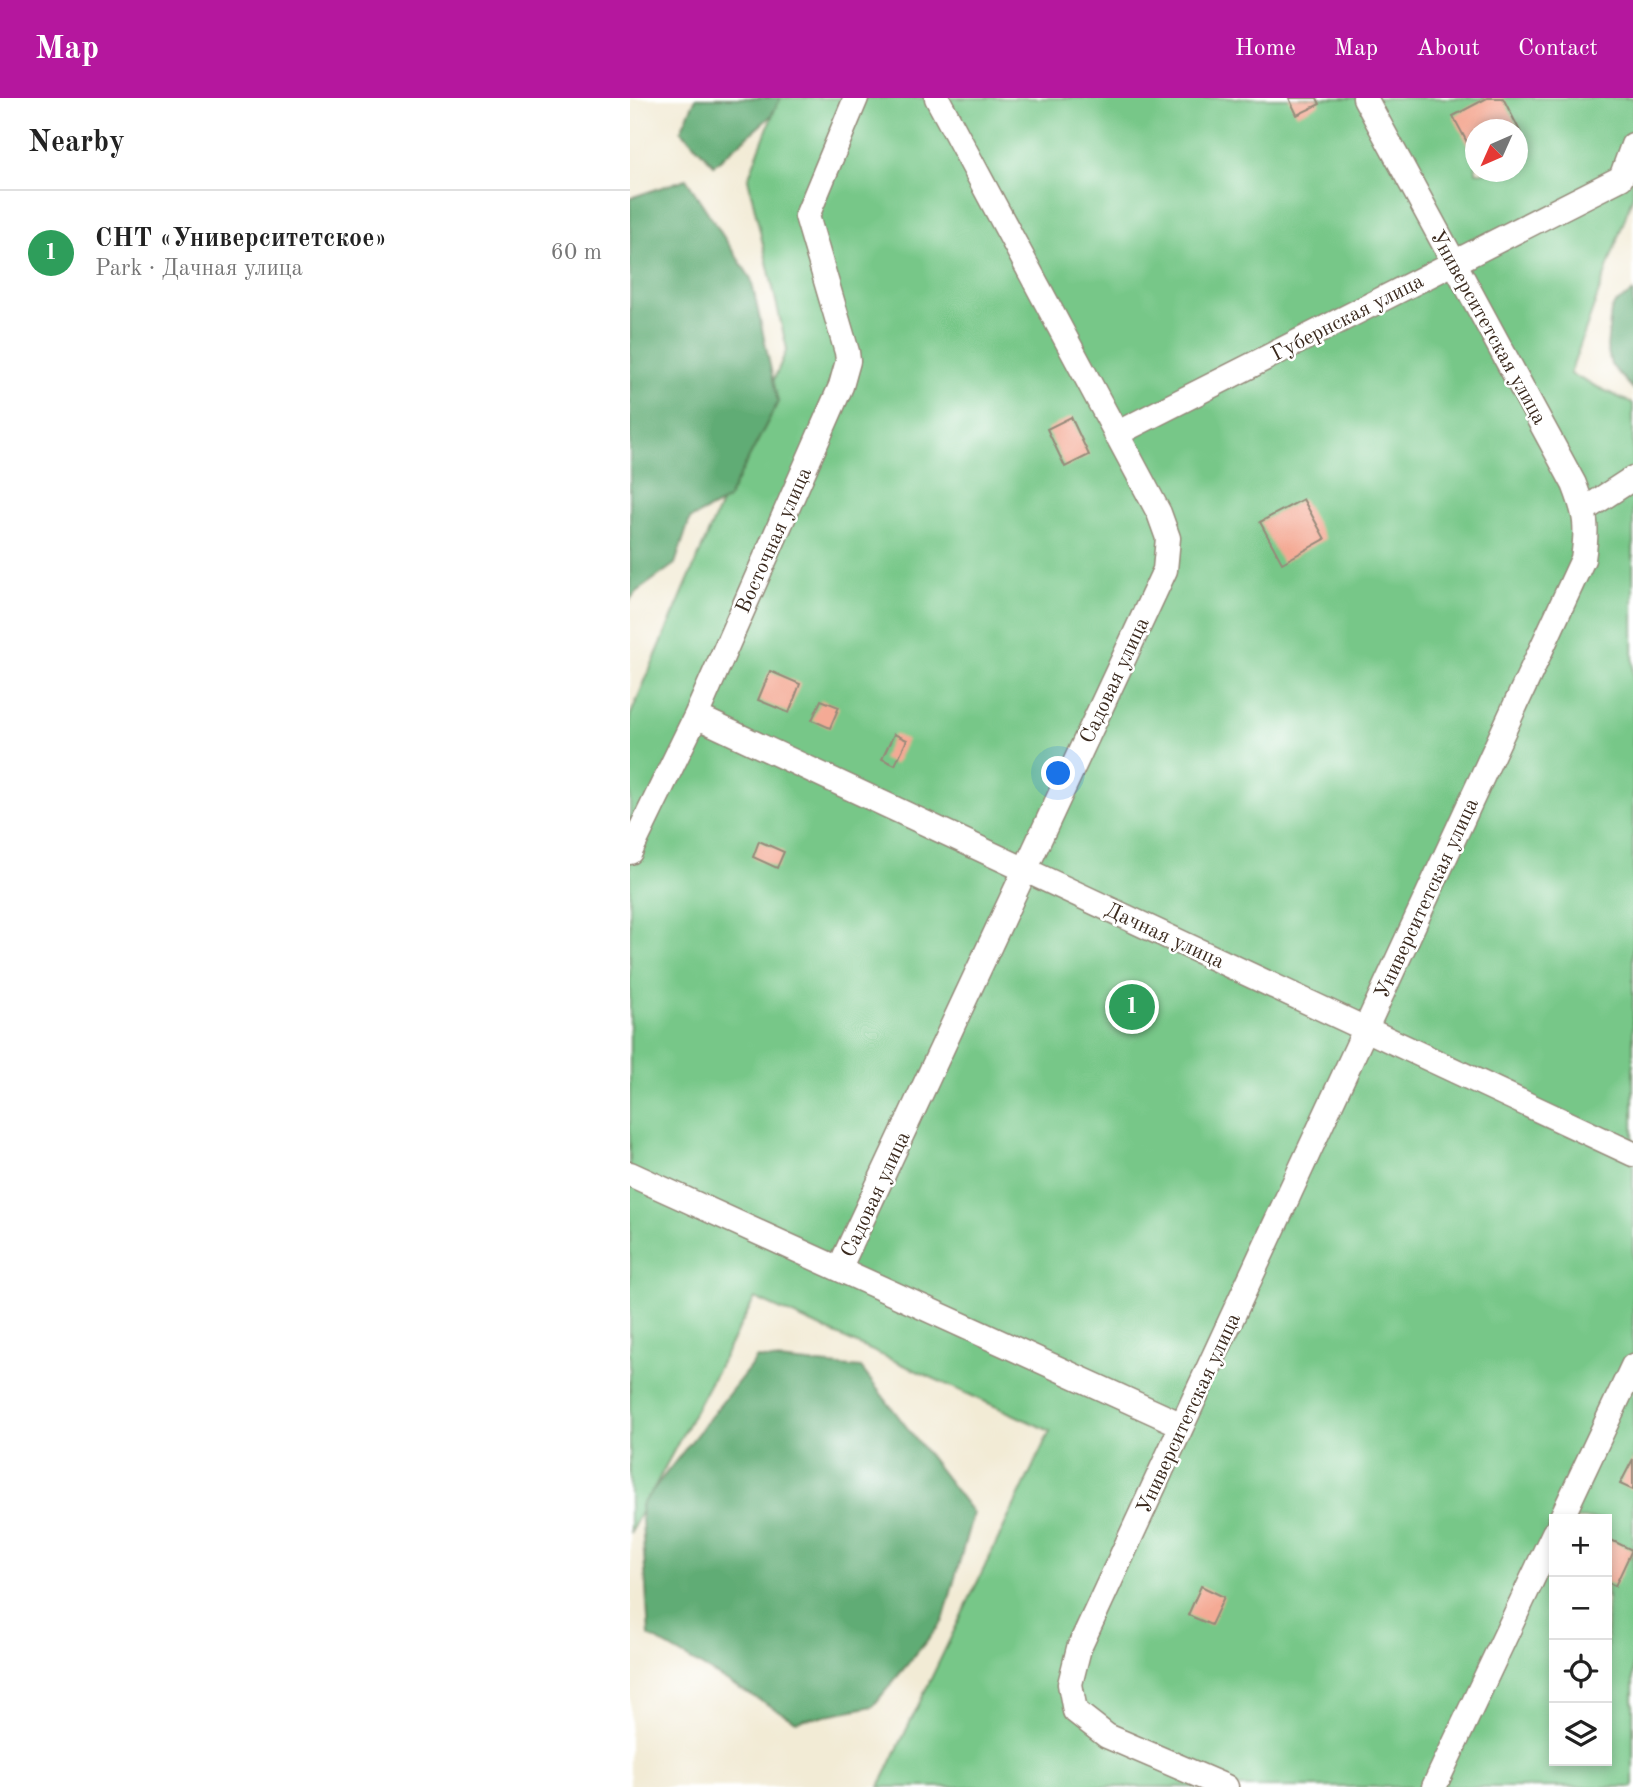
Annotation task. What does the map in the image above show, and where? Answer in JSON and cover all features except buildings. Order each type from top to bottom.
[{"type":"street","name":"Восточная улица","points":[[630,852],[696,716],[841,386],[848,360],[847,352],[807,216],[856,98]]},
{"type":"street","name":"Садовая улица","points":[[839,1269],[1166,570],[1168,538],[1159,513],[937,98]]},
{"type":"street","name":"Университетская улица","points":[[1226,1787],[1107,1736],[1074,1711],[1070,1684],[1079,1648],[1583,559],[1587,533],[1584,510],[1574,484],[1365,98]]},
{"type":"street","name":"Губернская улица","points":[[1116,434],[1621,178],[1633,145]]},
{"type":"street","points":[[1584,510],[1633,478]]},
{"type":"street","name":"Дачная улица","points":[[696,716],[1633,1154]]},
{"type":"street","points":[[630,1174],[1182,1425]]},
{"type":"street","points":[[1563,1514],[1633,1366]]},
{"type":"street","points":[[1434,1787],[1549,1544]]},
{"type":"green space","points":[[696,98],[781,98],[771,116],[714,165],[681,130]]},
{"type":"green space","points":[[779,98],[1633,98],[1633,195],[1570,374],[1633,404],[1633,1787],[879,1787],[1050,1431],[755,1298],[630,1533],[630,716],[787,349],[748,179]]},
{"type":"green space","points":[[686,179],[751,279],[778,402],[727,500],[690,519],[675,564],[636,592],[630,600],[630,198]]},
{"type":"green space","points":[[1633,292],[1633,389],[1611,365],[1607,347],[1611,310],[1615,304]]},
{"type":"green space","points":[[757,1358],[861,1368],[973,1513],[943,1621],[873,1706],[796,1721],[649,1636],[641,1505]]},
{"type":"place","name":"СНТ «Университетское»","points":[[1132,1007]]}]
